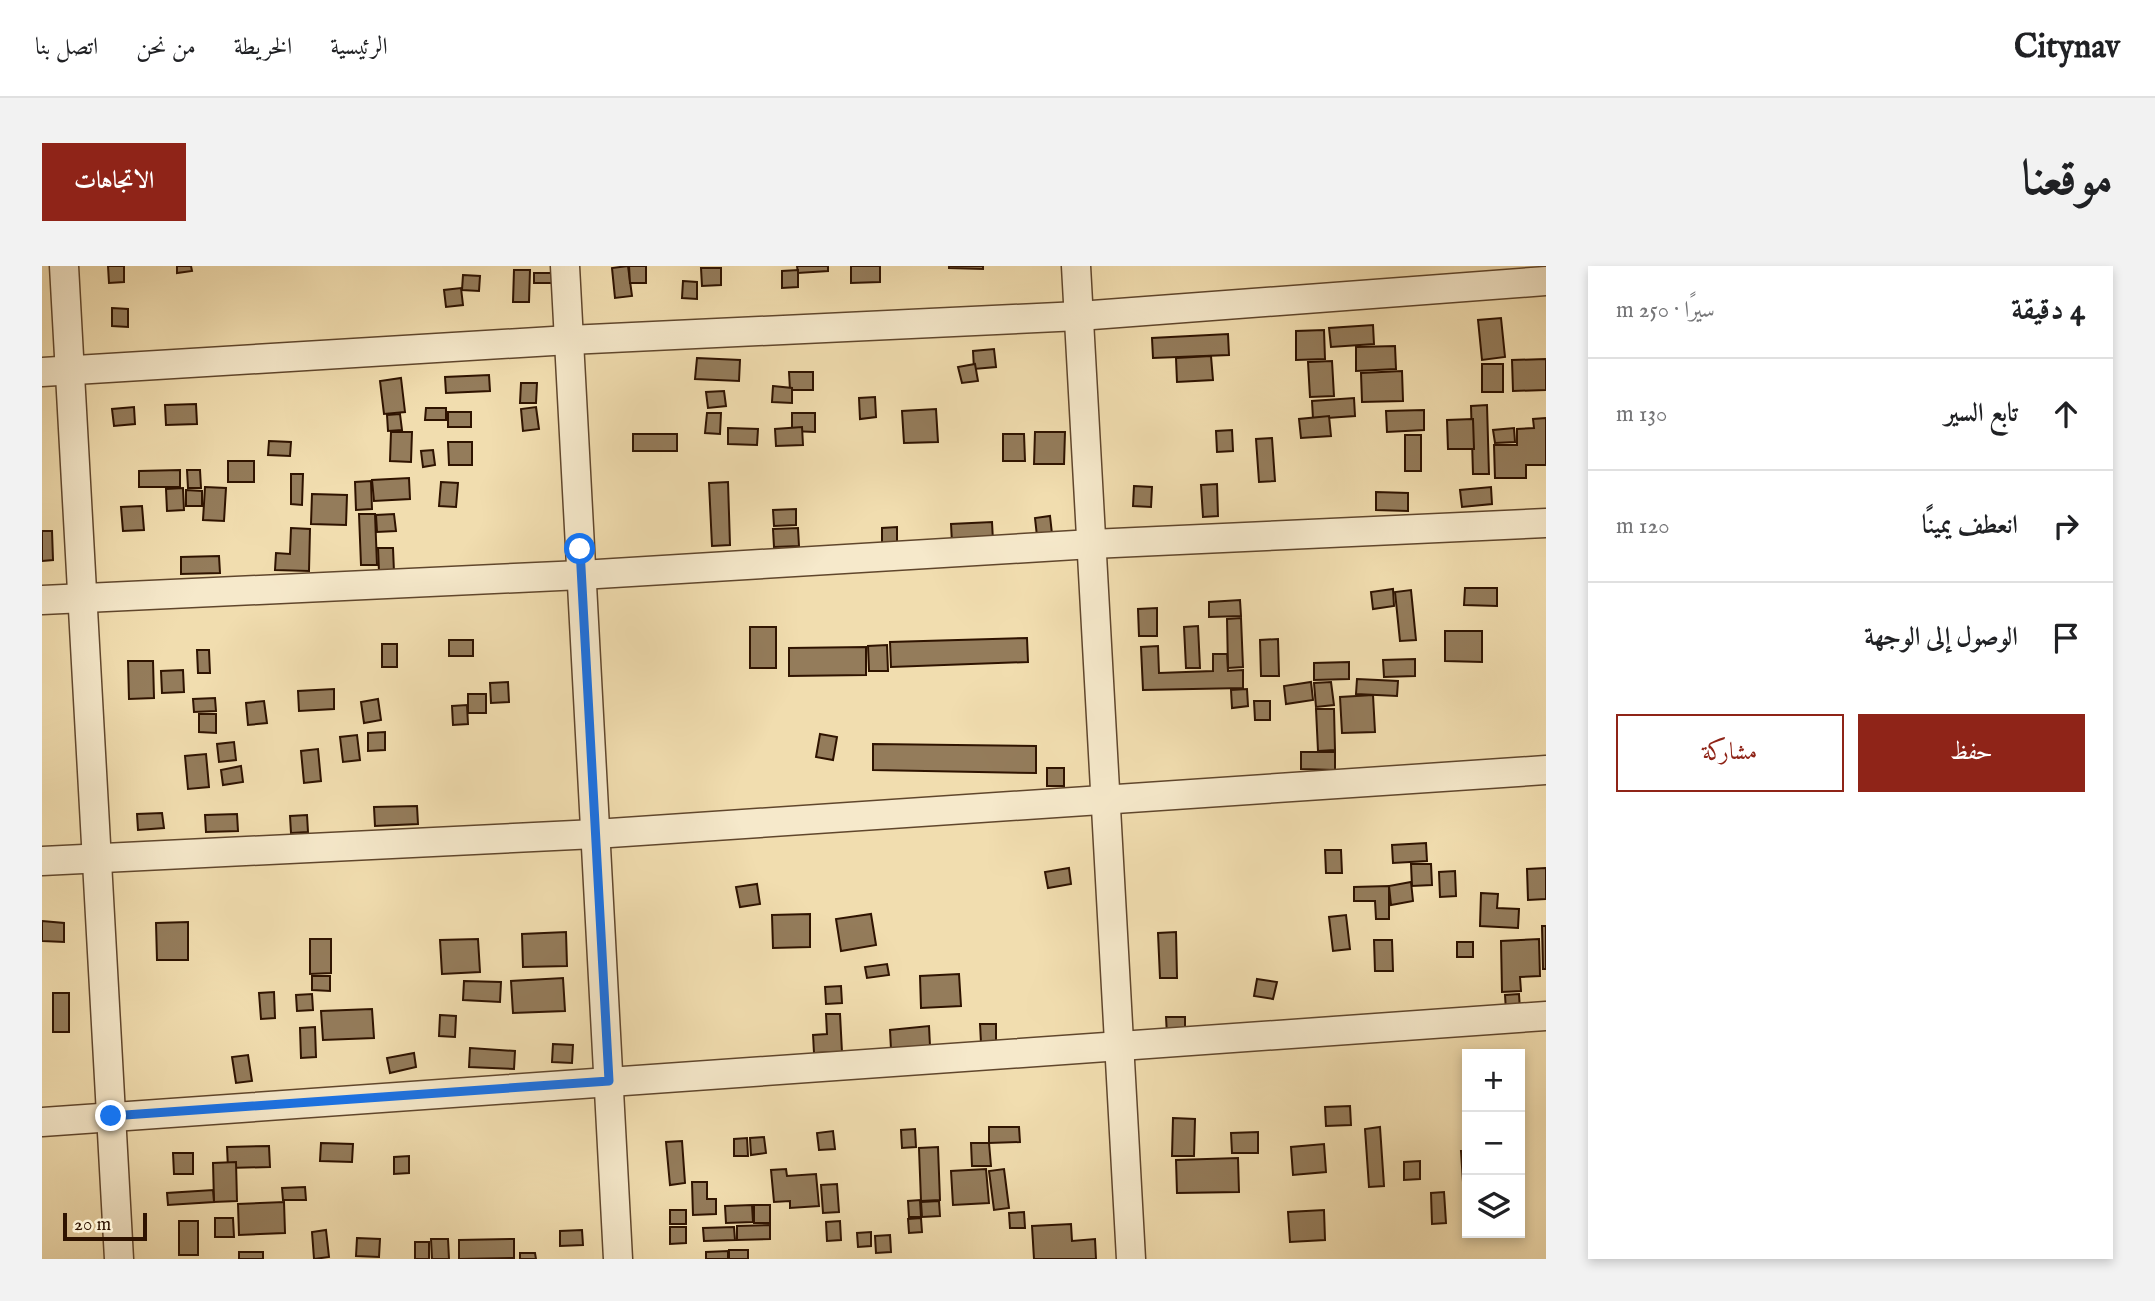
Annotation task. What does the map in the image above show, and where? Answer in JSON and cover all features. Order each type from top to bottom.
[{"type":"street","points":[[64,266],[56,371],[82,598],[119,1259]]},
{"type":"street","points":[[565,266],[618,1259]]},
{"type":"street","points":[[1076,266],[1108,798],[1131,1259]]},
{"type":"street","points":[[56,371],[569,340],[1079,316],[1546,281]]},
{"type":"street","points":[[42,600],[581,575],[1092,544],[1546,523]]},
{"type":"street","points":[[42,860],[595,834],[1546,770]]},
{"type":"street","points":[[42,1122],[1546,1016]]},
{"type":"building","points":[[108,266],[124,266],[124,282],[109,283]]},
{"type":"building","points":[[177,266],[191,266],[192,271],[177,273]]},
{"type":"building","points":[[628,266],[632,296],[615,298],[612,268]]},
{"type":"building","points":[[629,266],[646,266],[646,283],[630,283]]},
{"type":"building","points":[[797,266],[828,266],[828,271],[798,273]]},
{"type":"building","points":[[851,266],[880,266],[880,282],[851,283]]},
{"type":"building","points":[[983,266],[983,269],[949,268]]},
{"type":"building","points":[[701,268],[721,268],[721,285],[702,286]]},
{"type":"building","points":[[514,270],[530,270],[529,302],[513,302]]},
{"type":"building","points":[[798,270],[798,287],[782,288],[782,271]]},
{"type":"building","points":[[534,273],[553,273],[553,283],[534,283]]},
{"type":"building","points":[[463,275],[480,276],[479,291],[462,290]]},
{"type":"building","points":[[683,281],[697,282],[697,299],[682,298]]},
{"type":"building","points":[[461,288],[463,305],[446,307],[444,290]]},
{"type":"building","points":[[112,308],[128,309],[128,327],[112,326]]},
{"type":"building","points":[[1501,318],[1505,357],[1482,360],[1478,320]]},
{"type":"building","points":[[1373,325],[1374,344],[1331,347],[1329,328]]},
{"type":"building","points":[[1324,330],[1325,359],[1296,360],[1296,331]]},
{"type":"building","points":[[1228,334],[1229,355],[1153,358],[1152,338]]},
{"type":"building","points":[[1395,346],[1396,369],[1356,371],[1356,347]]},
{"type":"building","points":[[994,349],[996,367],[974,369],[973,351]]},
{"type":"building","points":[[1211,356],[1213,380],[1177,382],[1176,358]]},
{"type":"building","points":[[697,358],[740,360],[739,381],[695,379]]},
{"type":"building","points":[[1546,359],[1546,390],[1513,391],[1512,360]]},
{"type":"building","points":[[1332,361],[1334,396],[1310,397],[1308,362]]},
{"type":"building","points":[[975,364],[978,381],[962,383],[958,367]]},
{"type":"building","points":[[1482,364],[1503,364],[1503,392],[1482,392]]},
{"type":"building","points":[[1402,371],[1403,401],[1362,402],[1361,373]]},
{"type":"building","points":[[789,372],[813,372],[813,390],[790,390]]},
{"type":"building","points":[[489,375],[490,391],[446,393],[445,377]]},
{"type":"building","points":[[401,378],[405,412],[384,414],[380,381]]},
{"type":"building","points":[[521,383],[537,383],[536,403],[520,403]]},
{"type":"building","points":[[773,386],[792,388],[792,403],[772,402]]},
{"type":"building","points":[[724,391],[726,406],[708,408],[706,392]]},
{"type":"building","points":[[875,397],[876,417],[860,419],[859,398]]},
{"type":"building","points":[[1354,398],[1355,416],[1313,419],[1312,401]]},
{"type":"building","points":[[196,404],[197,424],[166,425],[165,405]]},
{"type":"building","points":[[1487,405],[1489,474],[1473,474],[1471,406]]},
{"type":"building","points":[[134,407],[135,424],[114,426],[112,409]]},
{"type":"building","points":[[536,407],[539,429],[523,431],[521,409]]},
{"type":"building","points":[[426,408],[446,408],[446,420],[425,420]]},
{"type":"building","points":[[936,409],[938,442],[904,443],[902,411]]},
{"type":"building","points":[[1424,410],[1424,430],[1387,432],[1386,411]]},
{"type":"building","points":[[448,412],[471,412],[471,427],[448,427]]},
{"type":"building","points":[[707,413],[721,413],[720,434],[705,433]]},
{"type":"building","points":[[792,413],[815,413],[815,432],[792,431]]},
{"type":"building","points":[[400,414],[402,430],[388,431],[387,415]]},
{"type":"building","points":[[1329,416],[1331,436],[1301,438],[1299,419]]},
{"type":"building","points":[[1546,418],[1546,465],[1526,465],[1526,478],[1495,478],[1494,445],[1517,445],[1517,429],[1534,428],[1533,419]]},
{"type":"building","points":[[1473,419],[1474,449],[1448,449],[1447,420]]},
{"type":"building","points":[[802,427],[803,445],[776,446],[775,429]]},
{"type":"building","points":[[728,428],[758,429],[757,445],[728,444]]},
{"type":"building","points":[[1514,428],[1515,442],[1495,443],[1493,430]]},
{"type":"building","points":[[1232,430],[1233,451],[1217,452],[1216,431]]},
{"type":"building","points":[[391,432],[412,432],[411,462],[390,461]]},
{"type":"building","points":[[1035,432],[1065,432],[1064,464],[1034,464]]},
{"type":"building","points":[[633,434],[677,434],[677,451],[633,451]]},
{"type":"building","points":[[1003,434],[1024,434],[1025,461],[1003,461]]},
{"type":"building","points":[[1405,435],[1421,435],[1421,471],[1405,471]]},
{"type":"building","points":[[1272,438],[1275,481],[1259,482],[1256,439]]},
{"type":"building","points":[[269,441],[291,442],[290,456],[268,455]]},
{"type":"building","points":[[448,442],[472,442],[472,465],[449,465]]},
{"type":"building","points":[[433,450],[435,465],[423,467],[421,451]]},
{"type":"building","points":[[228,461],[254,461],[254,482],[228,482]]},
{"type":"building","points":[[180,470],[180,487],[139,487],[139,471]]},
{"type":"building","points":[[187,470],[200,470],[201,488],[188,488]]},
{"type":"building","points":[[291,474],[303,474],[302,505],[291,504]]},
{"type":"building","points":[[409,478],[410,499],[374,501],[372,480]]},
{"type":"building","points":[[371,481],[372,509],[356,510],[355,482]]},
{"type":"building","points":[[441,482],[458,483],[456,507],[439,506]]},
{"type":"building","points":[[728,482],[730,545],[712,546],[709,483]]},
{"type":"building","points":[[1217,484],[1218,516],[1203,517],[1201,485]]},
{"type":"building","points":[[1134,486],[1152,487],[1151,507],[1133,506]]},
{"type":"building","points":[[205,487],[226,488],[224,521],[203,520]]},
{"type":"building","points":[[1491,487],[1492,504],[1462,507],[1460,490]]},
{"type":"building","points":[[183,488],[184,510],[167,511],[166,489]]},
{"type":"building","points":[[186,490],[202,491],[202,506],[186,506]]},
{"type":"building","points":[[1376,492],[1408,493],[1408,511],[1376,510]]},
{"type":"building","points":[[312,494],[347,495],[346,525],[311,524]]},
{"type":"building","points":[[142,506],[144,530],[123,531],[121,507]]},
{"type":"building","points":[[796,509],[796,525],[774,526],[773,510]]},
{"type":"building","points":[[359,514],[375,514],[377,565],[361,565]]},
{"type":"building","points":[[394,514],[396,531],[377,532],[376,515]]},
{"type":"building","points":[[1050,516],[1052,534],[1037,536],[1035,518]]},
{"type":"building","points":[[992,522],[993,541],[952,543],[951,524]]},
{"type":"building","points":[[897,527],[897,545],[882,546],[882,528]]},
{"type":"building","points":[[291,528],[310,529],[309,571],[275,570],[276,553],[290,554]]},
{"type":"building","points":[[798,528],[799,546],[774,547],[773,529]]},
{"type":"building","points":[[42,531],[52,531],[53,560],[42,561]]},
{"type":"building","points":[[378,548],[393,548],[394,572],[379,572]]},
{"type":"building","points":[[219,556],[220,573],[181,574],[181,557]]},
{"type":"building","points":[[1465,588],[1497,588],[1497,606],[1464,605]]},
{"type":"building","points":[[1393,589],[1394,606],[1373,609],[1371,592]]},
{"type":"building","points":[[1411,590],[1416,640],[1400,641],[1395,592]]},
{"type":"building","points":[[1240,600],[1241,616],[1209,617],[1209,602]]},
{"type":"building","points":[[1157,608],[1157,636],[1139,636],[1138,609]]},
{"type":"building","points":[[1241,618],[1243,667],[1228,668],[1227,619]]},
{"type":"building","points":[[1198,626],[1200,668],[1186,668],[1184,627]]},
{"type":"building","points":[[750,627],[776,627],[776,668],[750,668]]},
{"type":"building","points":[[1445,631],[1482,631],[1482,662],[1445,661]]},
{"type":"building","points":[[1027,638],[1028,662],[891,667],[890,642]]},
{"type":"building","points":[[1278,639],[1279,676],[1261,676],[1260,640]]},
{"type":"building","points":[[449,640],[473,640],[473,656],[449,656]]},
{"type":"building","points":[[382,644],[397,644],[397,667],[382,667]]},
{"type":"building","points":[[887,645],[888,671],[869,671],[868,646]]},
{"type":"building","points":[[1158,646],[1159,673],[1213,671],[1213,654],[1227,654],[1228,671],[1243,670],[1243,688],[1143,690],[1141,647]]},
{"type":"building","points":[[866,647],[866,675],[789,676],[789,648]]},
{"type":"building","points":[[197,650],[209,650],[210,673],[198,673]]},
{"type":"building","points":[[1415,659],[1415,676],[1384,677],[1383,660]]},
{"type":"building","points":[[128,661],[153,661],[154,698],[129,699]]},
{"type":"building","points":[[1349,662],[1349,679],[1314,680],[1314,663]]},
{"type":"building","points":[[183,670],[184,692],[162,693],[161,671]]},
{"type":"building","points":[[1357,679],[1398,681],[1397,696],[1356,694]]},
{"type":"building","points":[[508,682],[509,702],[491,703],[490,683]]},
{"type":"building","points":[[1311,682],[1313,700],[1286,704],[1284,686]]},
{"type":"building","points":[[1331,682],[1334,705],[1316,707],[1314,683]]},
{"type":"building","points":[[334,689],[334,709],[299,711],[298,691]]},
{"type":"building","points":[[1247,689],[1248,706],[1232,708],[1231,690]]},
{"type":"building","points":[[468,694],[486,694],[486,713],[468,713]]},
{"type":"building","points":[[1373,695],[1375,732],[1342,733],[1340,697]]},
{"type":"building","points":[[215,698],[216,711],[194,712],[193,699]]},
{"type":"building","points":[[378,699],[381,720],[364,723],[361,702]]},
{"type":"building","points":[[264,701],[267,723],[248,725],[246,703]]},
{"type":"building","points":[[1254,701],[1270,701],[1270,720],[1255,720]]},
{"type":"building","points":[[467,705],[468,724],[453,725],[452,706]]},
{"type":"building","points":[[1316,709],[1334,709],[1335,750],[1318,751]]},
{"type":"building","points":[[199,714],[216,714],[216,733],[199,732]]},
{"type":"building","points":[[385,732],[385,750],[368,751],[368,733]]},
{"type":"building","points":[[820,734],[837,737],[833,760],[816,757]]},
{"type":"building","points":[[357,735],[360,760],[343,762],[340,737]]},
{"type":"building","points":[[234,742],[236,760],[219,762],[217,744]]},
{"type":"building","points":[[873,744],[1036,746],[1036,773],[873,770]]},
{"type":"building","points":[[318,749],[321,781],[304,783],[301,751]]},
{"type":"building","points":[[1301,752],[1335,752],[1335,770],[1301,769]]},
{"type":"building","points":[[206,754],[209,787],[188,789],[185,756]]},
{"type":"building","points":[[241,766],[243,782],[223,785],[221,770]]},
{"type":"building","points":[[1047,768],[1064,768],[1064,786],[1047,786]]},
{"type":"building","points":[[417,806],[418,824],[375,826],[374,807]]},
{"type":"building","points":[[162,813],[164,828],[138,830],[137,814]]},
{"type":"building","points":[[237,814],[238,831],[206,832],[205,815]]},
{"type":"building","points":[[307,815],[308,832],[291,833],[290,816]]},
{"type":"building","points":[[1426,843],[1427,861],[1393,863],[1392,845]]},
{"type":"building","points":[[1325,850],[1341,850],[1342,873],[1326,873]]},
{"type":"building","points":[[1411,864],[1431,864],[1432,885],[1412,886]]},
{"type":"building","points":[[1069,868],[1071,884],[1048,888],[1045,872]]},
{"type":"building","points":[[1546,868],[1546,899],[1528,900],[1527,869]]},
{"type":"building","points":[[1455,871],[1456,896],[1440,897],[1439,872]]},
{"type":"building","points":[[1411,882],[1413,901],[1391,905],[1389,886]]},
{"type":"building","points":[[757,884],[760,904],[740,907],[736,887]]},
{"type":"building","points":[[1389,886],[1389,919],[1376,919],[1375,901],[1354,901],[1354,887]]},
{"type":"building","points":[[1481,893],[1498,894],[1497,908],[1519,909],[1518,928],[1480,926]]},
{"type":"building","points":[[810,914],[810,947],[773,948],[772,915]]},
{"type":"building","points":[[871,914],[876,945],[841,951],[836,919]]},
{"type":"building","points":[[1346,915],[1350,949],[1333,951],[1329,917]]},
{"type":"building","points":[[42,921],[64,923],[64,942],[42,941]]},
{"type":"building","points":[[188,922],[188,960],[157,960],[156,923]]},
{"type":"building","points":[[1542,926],[1546,926],[1546,969],[1543,969]]},
{"type":"building","points":[[566,932],[567,966],[523,967],[522,934]]},
{"type":"building","points":[[1176,932],[1177,978],[1160,978],[1158,933]]},
{"type":"building","points":[[310,939],[331,939],[331,973],[310,974]]},
{"type":"building","points":[[478,939],[480,972],[442,974],[440,940]]},
{"type":"building","points":[[1539,939],[1540,976],[1520,977],[1521,991],[1502,992],[1501,941]]},
{"type":"building","points":[[1374,940],[1392,940],[1393,971],[1375,971]]},
{"type":"building","points":[[1457,942],[1473,942],[1473,957],[1457,957]]},
{"type":"building","points":[[887,964],[889,975],[867,978],[865,967]]},
{"type":"building","points":[[959,974],[961,1006],[921,1008],[920,976]]},
{"type":"building","points":[[312,976],[330,976],[330,991],[312,990]]},
{"type":"building","points":[[563,978],[565,1011],[513,1013],[511,981]]},
{"type":"building","points":[[1257,979],[1277,982],[1273,999],[1254,996]]},
{"type":"building","points":[[464,981],[501,982],[500,1002],[463,1000]]},
{"type":"building","points":[[841,986],[842,1003],[826,1004],[825,987]]},
{"type":"building","points":[[274,992],[275,1018],[261,1019],[259,993]]},
{"type":"building","points":[[53,993],[69,993],[69,1032],[53,1032]]},
{"type":"building","points":[[312,994],[313,1010],[297,1011],[296,995]]},
{"type":"building","points":[[1519,994],[1520,1011],[1506,1011],[1505,995]]},
{"type":"building","points":[[372,1009],[374,1038],[323,1040],[321,1011]]},
{"type":"building","points":[[826,1014],[840,1014],[842,1052],[814,1053],[813,1035],[827,1034]]},
{"type":"building","points":[[440,1015],[456,1016],[455,1037],[439,1036]]},
{"type":"building","points":[[1166,1017],[1185,1017],[1185,1034],[1167,1035]]},
{"type":"building","points":[[980,1024],[996,1024],[996,1043],[981,1043]]},
{"type":"building","points":[[929,1026],[930,1046],[891,1049],[890,1030]]},
{"type":"building","points":[[315,1027],[316,1057],[301,1058],[300,1028]]},
{"type":"building","points":[[553,1044],[573,1045],[572,1063],[552,1062]]},
{"type":"building","points":[[470,1048],[515,1051],[514,1069],[469,1067]]},
{"type":"building","points":[[414,1053],[416,1067],[390,1073],[387,1058]]},
{"type":"building","points":[[248,1055],[252,1081],[236,1083],[232,1057]]},
{"type":"building","points":[[1350,1106],[1351,1125],[1326,1126],[1325,1107]]},
{"type":"building","points":[[1173,1118],[1195,1119],[1194,1156],[1172,1156]]},
{"type":"building","points":[[989,1127],[1019,1127],[1020,1142],[989,1143]]},
{"type":"building","points":[[1380,1127],[1384,1186],[1369,1187],[1365,1129]]},
{"type":"building","points":[[915,1129],[916,1147],[902,1148],[901,1130]]},
{"type":"building","points":[[833,1131],[835,1149],[819,1150],[817,1133]]},
{"type":"building","points":[[1258,1132],[1258,1153],[1232,1153],[1231,1133]]},
{"type":"building","points":[[764,1137],[766,1153],[751,1155],[750,1138]]},
{"type":"building","points":[[747,1138],[748,1156],[734,1156],[734,1139]]},
{"type":"building","points":[[682,1141],[685,1183],[670,1185],[666,1142]]},
{"type":"building","points":[[321,1143],[353,1144],[352,1162],[320,1161]]},
{"type":"building","points":[[971,1143],[989,1143],[991,1166],[972,1166]]},
{"type":"building","points":[[1324,1144],[1326,1172],[1293,1175],[1291,1147]]},
{"type":"building","points":[[269,1146],[270,1167],[228,1168],[227,1147]]},
{"type":"building","points":[[938,1147],[940,1200],[921,1201],[919,1148]]},
{"type":"building","points":[[173,1153],[193,1153],[193,1174],[174,1174]]},
{"type":"building","points":[[409,1156],[409,1173],[394,1174],[394,1157]]},
{"type":"building","points":[[1238,1158],[1239,1192],[1177,1193],[1176,1160]]},
{"type":"building","points":[[1420,1161],[1420,1179],[1404,1180],[1404,1162]]},
{"type":"building","points":[[236,1162],[237,1201],[214,1202],[213,1163]]},
{"type":"building","points":[[786,1169],[787,1176],[816,1174],[819,1206],[790,1208],[790,1201],[774,1202],[771,1170]]},
{"type":"building","points":[[986,1169],[989,1203],[953,1205],[951,1171]]},
{"type":"building","points":[[1004,1169],[1009,1208],[994,1210],[989,1171]]},
{"type":"building","points":[[692,1182],[707,1182],[707,1199],[716,1199],[716,1214],[693,1215]]},
{"type":"building","points":[[837,1184],[839,1212],[823,1213],[821,1185]]},
{"type":"building","points":[[305,1187],[306,1200],[283,1200],[282,1188]]},
{"type":"building","points":[[213,1190],[214,1202],[168,1205],[167,1193]]},
{"type":"building","points":[[1444,1192],[1446,1223],[1432,1224],[1431,1193]]},
{"type":"building","points":[[920,1200],[921,1217],[909,1217],[908,1201]]},
{"type":"building","points":[[939,1201],[940,1216],[922,1217],[921,1202]]},
{"type":"building","points":[[284,1202],[285,1233],[239,1235],[238,1204]]},
{"type":"building","points":[[752,1205],[753,1222],[726,1223],[725,1206]]},
{"type":"building","points":[[754,1205],[770,1205],[770,1223],[754,1223]]},
{"type":"building","points":[[670,1210],[686,1210],[686,1224],[670,1224]]},
{"type":"building","points":[[1324,1210],[1325,1240],[1290,1242],[1288,1212]]},
{"type":"building","points":[[1024,1212],[1025,1228],[1010,1228],[1009,1213]]},
{"type":"building","points":[[215,1218],[233,1218],[234,1237],[215,1237]]},
{"type":"building","points":[[921,1218],[922,1232],[909,1233],[908,1219]]},
{"type":"building","points":[[179,1221],[198,1221],[198,1255],[179,1255]]},
{"type":"building","points":[[840,1221],[841,1240],[827,1241],[826,1222]]},
{"type":"building","points":[[1071,1224],[1072,1241],[1095,1239],[1096,1259],[1034,1259],[1032,1226]]},
{"type":"building","points":[[770,1225],[770,1239],[737,1240],[737,1226]]},
{"type":"building","points":[[670,1227],[686,1227],[686,1243],[670,1244]]},
{"type":"building","points":[[734,1227],[735,1240],[704,1241],[703,1228]]},
{"type":"building","points":[[326,1230],[329,1257],[314,1259],[312,1232]]},
{"type":"building","points":[[582,1230],[583,1245],[560,1246],[560,1231]]},
{"type":"building","points":[[871,1232],[871,1246],[858,1247],[857,1233]]},
{"type":"building","points":[[890,1235],[891,1252],[876,1253],[875,1236]]},
{"type":"building","points":[[357,1238],[380,1239],[379,1257],[356,1256]]},
{"type":"building","points":[[431,1239],[448,1239],[449,1259],[432,1259]]},
{"type":"building","points":[[514,1239],[514,1258],[459,1259],[459,1240]]},
{"type":"building","points":[[415,1242],[429,1242],[429,1259],[415,1259]]},
{"type":"building","points":[[729,1250],[748,1250],[748,1259],[729,1259]]},
{"type":"building","points":[[728,1251],[728,1259],[706,1259],[706,1252]]},
{"type":"building","points":[[239,1252],[263,1252],[263,1259],[239,1259]]},
{"type":"building","points":[[520,1253],[535,1253],[536,1259],[520,1259]]},
{"type":"route","points":[[111,1116],[609,1081],[580,549]]}]
